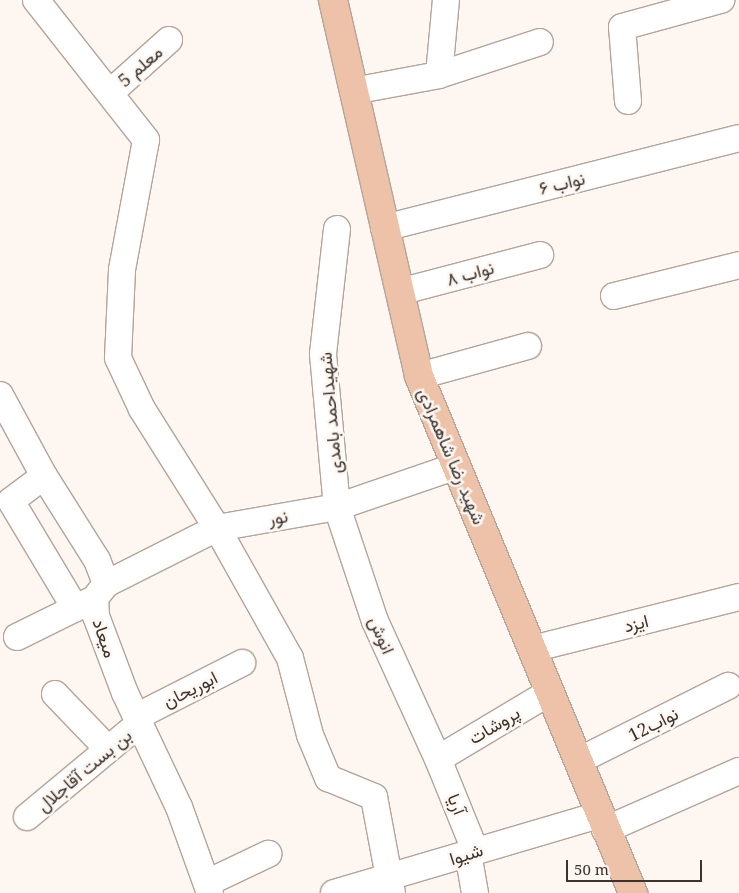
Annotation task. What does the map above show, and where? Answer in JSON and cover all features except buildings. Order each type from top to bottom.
[{"type":"main road","name":"شهید رضا شاهمرادی","points":[[333,0],[419,376],[633,893]]},
{"type":"street","points":[[36,0],[111,92],[146,140],[122,270],[118,358],[142,409],[217,528],[290,658],[310,735],[328,778],[374,797],[391,885]]},
{"type":"street","points":[[439,75],[446,0]]},
{"type":"street","points":[[628,101],[622,27],[721,0]]},
{"type":"street","name":"معلم 5","points":[[111,92],[170,40]]},
{"type":"street","points":[[353,91],[439,75],[540,42]]},
{"type":"street","name":"نواب ۶","points":[[384,228],[739,138]]},
{"type":"street","name":"شهیداحمد بامدی","points":[[337,229],[323,354],[337,507]]},
{"type":"street","name":"نواب ۸","points":[[399,292],[540,255]]},
{"type":"street","points":[[614,296],[739,266]]},
{"type":"street","points":[[419,376],[528,346]]},
{"type":"street","name":"میعاد","points":[[0,395],[44,476],[97,560],[92,597],[96,616],[125,694],[139,719],[179,807],[209,888]]},
{"type":"street","name":"نور","points":[[17,637],[217,528],[337,507],[457,466]]},
{"type":"street","points":[[44,476],[11,501],[92,597]]},
{"type":"street","name":"انوش","points":[[337,507],[375,621],[438,759]]},
{"type":"street","name":"ایزد","points":[[532,649],[739,597]]},
{"type":"street","name":"ابوریحان","points":[[139,719],[242,662]]},
{"type":"street","name":"نواب12","points":[[578,761],[728,686]]},
{"type":"street","name":"پروشات","points":[[438,759],[550,692]]},
{"type":"street","points":[[55,694],[108,750]]},
{"type":"street","name":"بن بست آقاجلال","points":[[28,817],[108,750],[139,719]]},
{"type":"street","name":"آریا","points":[[438,759],[472,852],[475,893]]},
{"type":"street","name":"شیوا","points":[[334,893],[391,885],[472,852],[602,822],[739,771]]},
{"type":"street","points":[[209,888],[268,854]]}]
